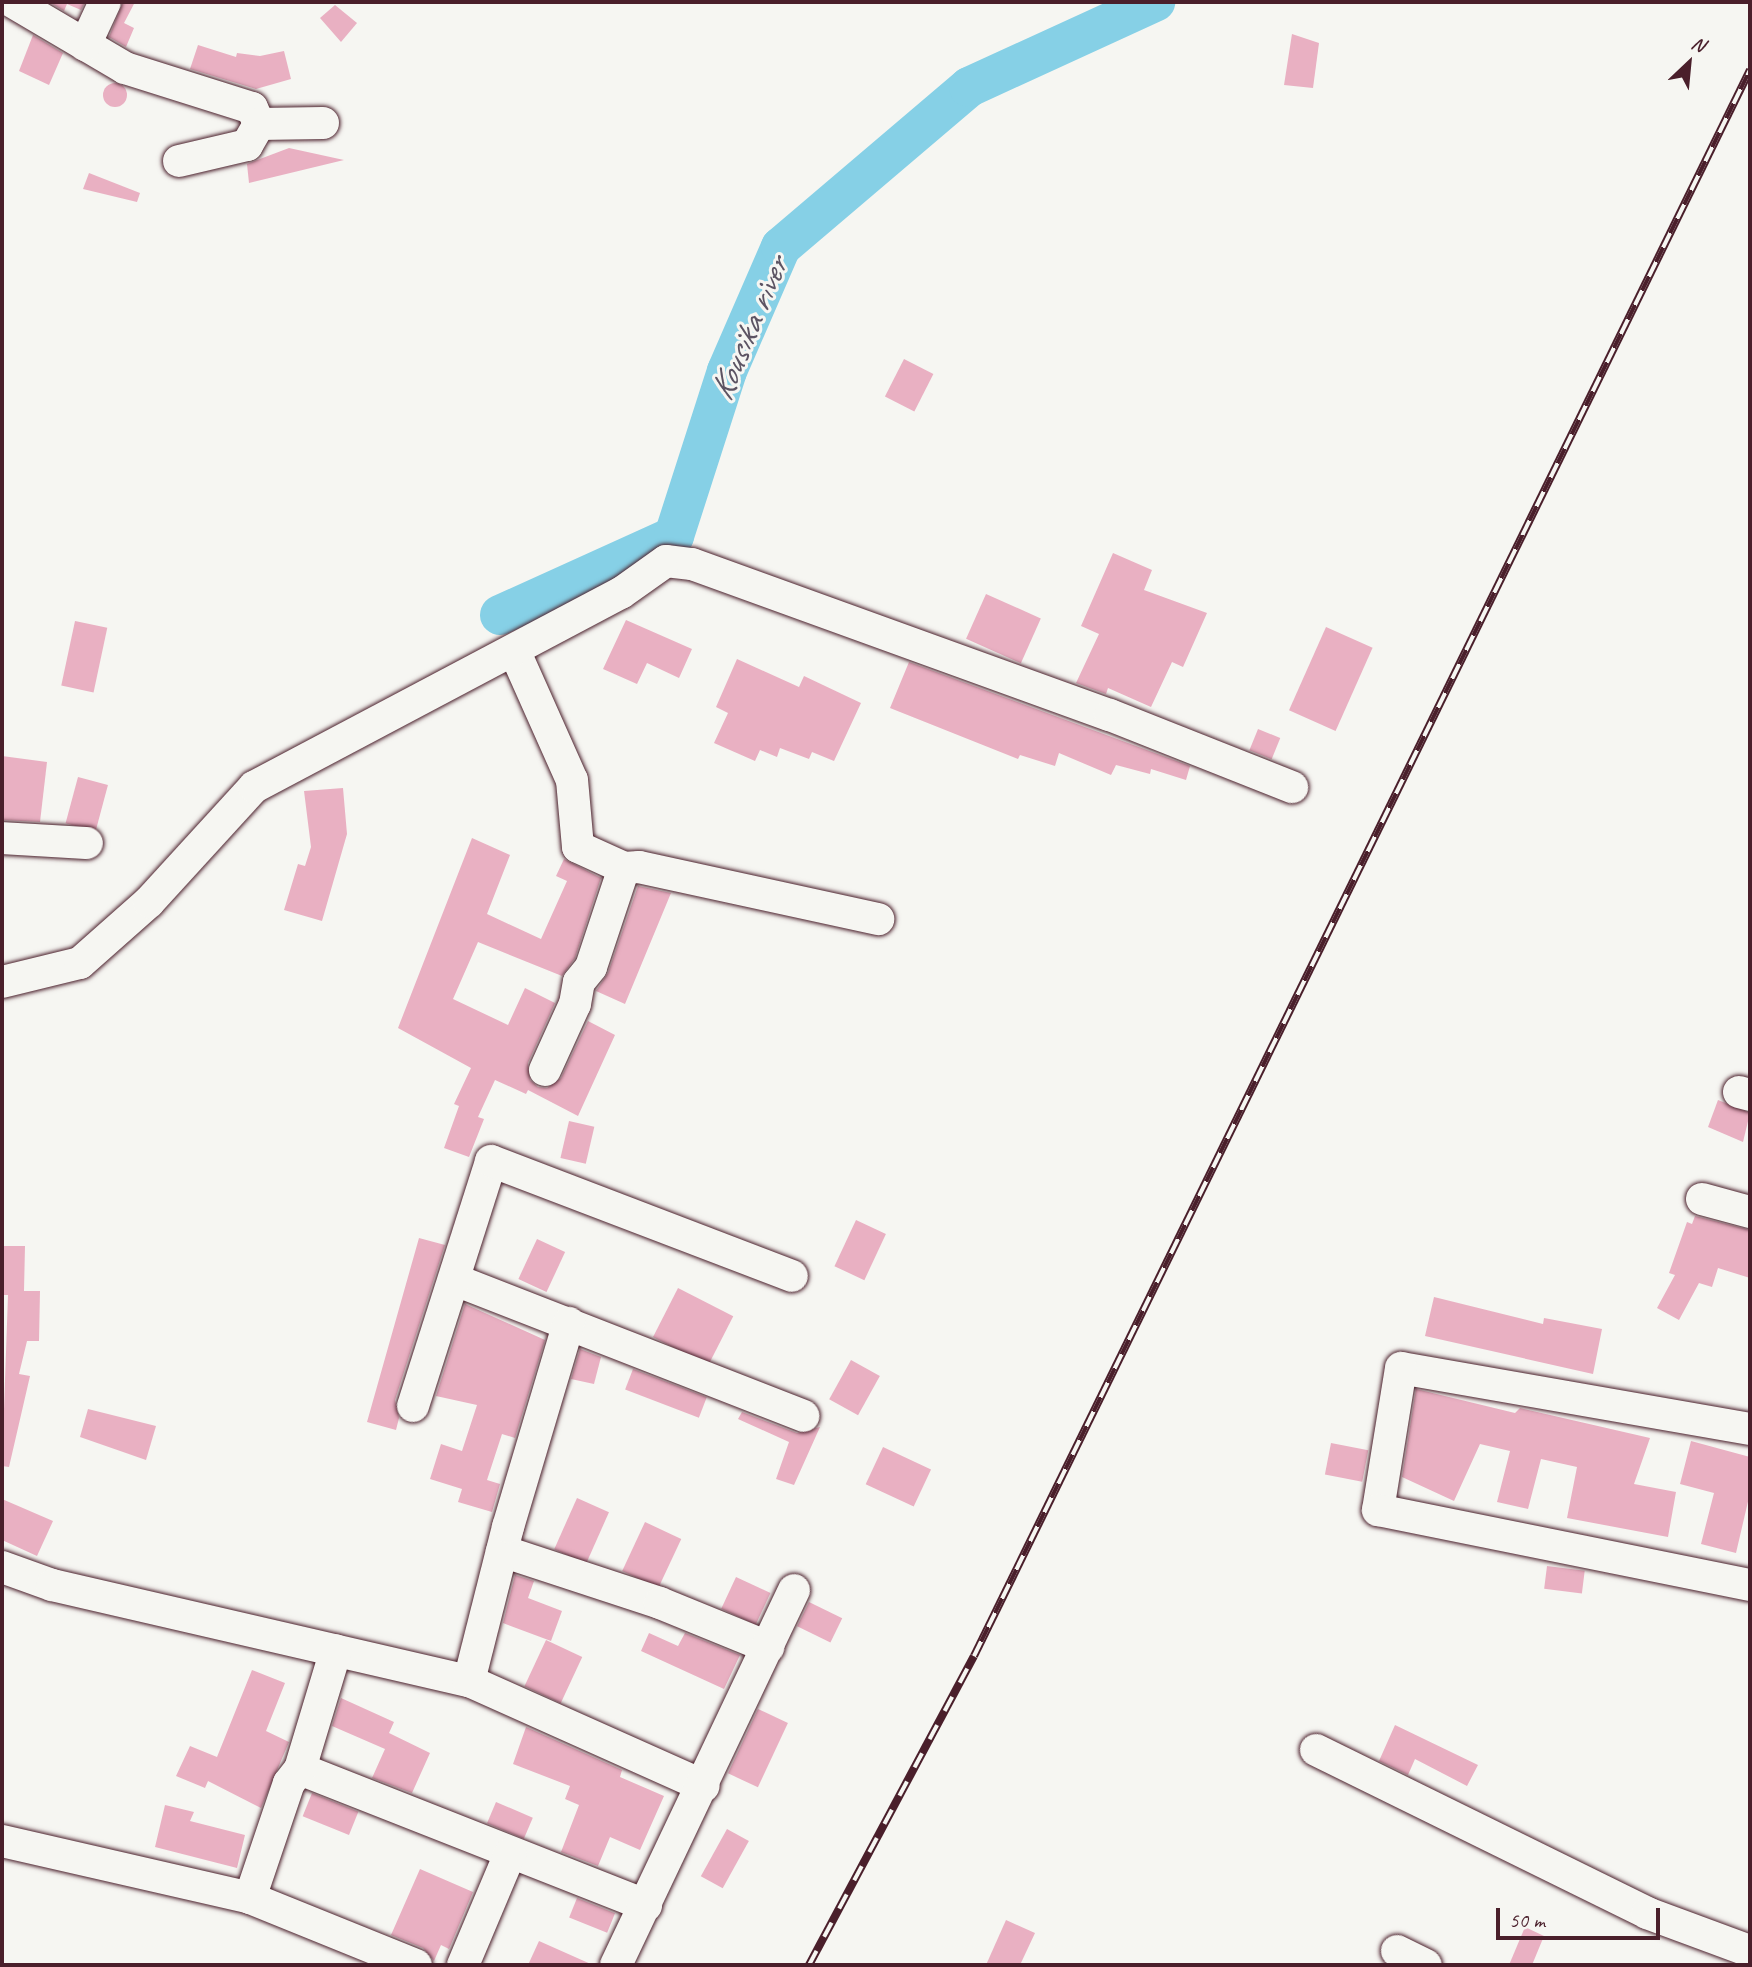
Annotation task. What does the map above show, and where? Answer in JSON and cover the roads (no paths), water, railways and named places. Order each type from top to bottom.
[{"type":"street","points":[[85,44],[105,2]]},
{"type":"street","points":[[25,4],[125,68],[252,108],[259,124]]},
{"type":"street","points":[[259,124],[323,123]]},
{"type":"street","points":[[179,160],[247,145],[259,124]]},
{"type":"street","points":[[2,982],[80,962],[149,902],[254,788],[621,593],[666,561],[692,564],[1110,715],[1292,787]]},
{"type":"street","points":[[514,650],[572,780],[578,848],[624,868],[639,867],[878,919]]},
{"type":"street","points":[[2,838],[87,843]]},
{"type":"street","points":[[545,1070],[575,1004],[579,982],[591,967],[624,868]]},
{"type":"street","points":[[413,1406],[445,1295],[455,1280],[491,1161],[792,1276]]},
{"type":"street","points":[[1702,1199],[1750,1212]]},
{"type":"street","points":[[455,1280],[803,1416]]},
{"type":"street","points":[[469,1681],[502,1550],[569,1323]]},
{"type":"street","points":[[1750,1429],[1401,1368],[1378,1510],[1750,1585]]},
{"type":"street","points":[[502,1550],[660,1603],[768,1647]]},
{"type":"street","points":[[2,1567],[52,1584],[469,1681],[704,1786]]},
{"type":"street","points":[[616,1965],[704,1786],[794,1590]]},
{"type":"street","points":[[250,1898],[289,1783],[300,1769],[336,1650]]},
{"type":"street","points":[[1316,1750],[1647,1913],[1750,1951]]},
{"type":"street","points":[[300,1769],[510,1854],[646,1905]]},
{"type":"street","points":[[2,1841],[250,1898],[416,1965]]},
{"type":"street","points":[[463,1965],[510,1854]]},
{"type":"street","points":[[1397,1951],[1426,1965]]},
{"type":"waterway","name":"Kousika river","points":[[500,615],[674,536],[727,371],[781,247],[969,87],[1155,2]]},
{"type":"railway","points":[[809,1965],[974,1656],[1750,70]]}]
